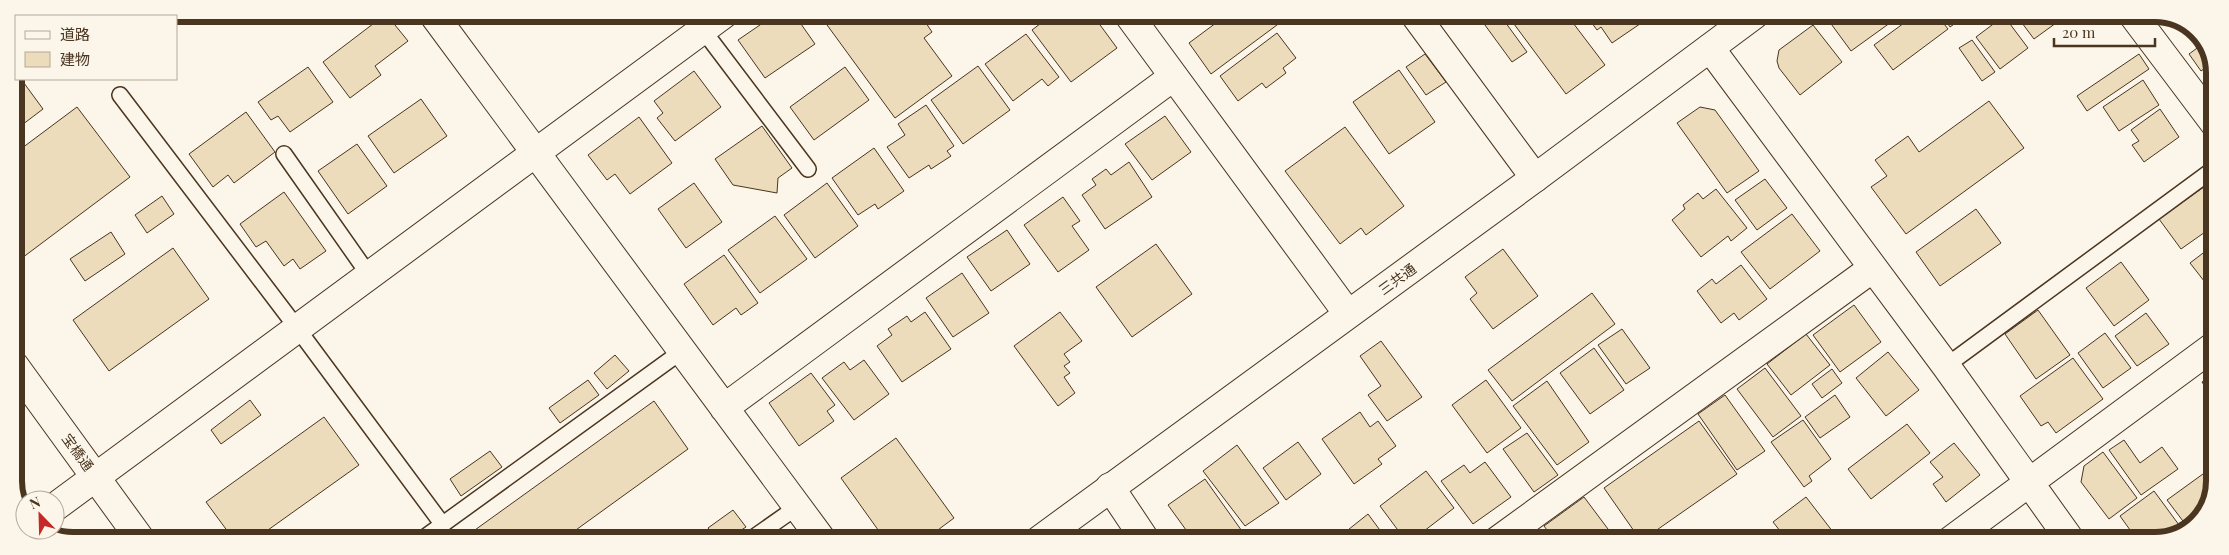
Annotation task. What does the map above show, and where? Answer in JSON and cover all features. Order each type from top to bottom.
[{"type":"street","points":[[439,22],[816,532]]},
{"type":"street","points":[[65,499],[714,22]]},
{"type":"street","points":[[1134,22],[1348,314]]},
{"type":"street","points":[[1421,22],[1535,178]]},
{"type":"street","name":"三共通","points":[[1050,532],[1535,178],[1745,22]]},
{"type":"street","points":[[2138,22],[2206,112]]},
{"type":"street","points":[[1710,48],[1946,366],[2065,532]]},
{"type":"street","points":[[724,408],[1173,77]]},
{"type":"street","points":[[1513,532],[1873,268]]},
{"type":"street","points":[[1962,532],[2206,352]]},
{"type":"street","name":"宝橋通","points":[[23,377],[135,532]]},
{"type":"street","points":[[1110,487],[1140,532]]},
{"type":"lane","points":[[703,30],[808,169]]},
{"type":"lane","points":[[120,95],[297,328],[442,525]]},
{"type":"lane","points":[[284,154],[369,275]]},
{"type":"lane","points":[[1946,366],[2206,175]]},
{"type":"lane","points":[[432,532],[682,352]]},
{"type":"lane","points":[[761,532],[797,507]]},
{"type":"building","points":[[376,22],[393,22],[408,41],[375,66],[381,75],[350,98],[323,62]]},
{"type":"building","points":[[764,22],[800,22],[815,44],[765,78],[738,40]]},
{"type":"building","points":[[825,22],[925,22],[932,32],[924,38],[952,76],[895,118]]},
{"type":"building","points":[[1042,22],[1098,22],[1117,48],[1071,82],[1032,30]]},
{"type":"building","points":[[1217,22],[1281,22],[1211,74],[1189,43]]},
{"type":"building","points":[[1483,22],[1505,22],[1527,52],[1512,62]]},
{"type":"building","points":[[1516,22],[1572,22],[1605,65],[1566,94],[1514,24]]},
{"type":"building","points":[[1591,22],[1643,22],[1612,43],[1601,27],[1597,30]]},
{"type":"building","points":[[1830,22],[1891,22],[1851,51]]},
{"type":"building","points":[[1905,22],[1942,22],[1948,29],[1893,70],[1874,45]]},
{"type":"building","points":[[1947,22],[1957,22],[1950,27]]},
{"type":"building","points":[[1996,22],[2008,22],[2028,48],[2000,69],[1976,37]]},
{"type":"building","points":[[2021,22],[2057,22],[2034,39]]},
{"type":"building","points":[[1813,25],[1842,62],[1800,95],[1779,68],[1777,61],[1779,50]]},
{"type":"building","points":[[1277,33],[1296,58],[1283,68],[1286,73],[1266,88],[1262,83],[1238,101],[1220,76]]},
{"type":"building","points":[[1026,34],[1059,77],[1048,86],[1042,79],[1013,101],[985,64]]},
{"type":"building","points":[[1972,40],[1995,72],[1982,81],[1959,48]]},
{"type":"building","points":[[2199,47],[2206,67],[2201,71],[2189,54]]},
{"type":"building","points":[[1425,54],[1446,82],[1426,95],[1406,67]]},
{"type":"building","points":[[2139,54],[2149,69],[2087,111],[2077,96]]},
{"type":"building","points":[[978,66],[1010,110],[963,144],[931,100]]},
{"type":"building","points":[[308,67],[333,102],[290,132],[278,116],[271,120],[258,102]]},
{"type":"building","points":[[845,67],[869,100],[814,140],[790,107]]},
{"type":"building","points":[[1399,70],[1435,122],[1389,154],[1353,102]]},
{"type":"building","points":[[694,71],[721,107],[675,141],[657,118],[663,113],[654,101]]},
{"type":"building","points":[[22,80],[43,109],[22,125]]},
{"type":"building","points":[[2143,80],[2159,105],[2119,131],[2103,107]]},
{"type":"building","points":[[421,99],[447,136],[394,173],[368,136]]},
{"type":"building","points":[[1989,101],[2024,148],[1906,234],[1871,187],[1887,176],[1875,160],[1908,136],[1919,152]]},
{"type":"building","points":[[926,105],[954,146],[947,151],[951,156],[931,169],[929,165],[909,178],[887,147],[905,135],[898,124]]},
{"type":"building","points":[[77,107],[130,177],[22,258],[22,148]]},
{"type":"building","points":[[1700,107],[1715,110],[1759,171],[1727,193],[1677,123]]},
{"type":"building","points":[[2160,109],[2179,137],[2144,162],[2132,145],[2139,141],[2131,130]]},
{"type":"building","points":[[246,112],[275,152],[234,183],[228,175],[213,187],[189,154]]},
{"type":"building","points":[[1165,116],[1191,152],[1152,180],[1125,144]]},
{"type":"building","points":[[639,117],[672,163],[630,194],[615,174],[607,180],[588,155]]},
{"type":"building","points":[[762,126],[792,168],[778,178],[777,193],[733,185],[715,159]]},
{"type":"building","points":[[1345,127],[1404,206],[1366,235],[1361,228],[1340,244],[1285,171]]},
{"type":"building","points":[[357,144],[387,186],[348,214],[318,171]]},
{"type":"building","points":[[874,148],[904,191],[878,209],[875,204],[858,215],[832,178]]},
{"type":"building","points":[[1129,162],[1152,197],[1105,229],[1082,195],[1096,185],[1092,179],[1106,169],[1111,175]]},
{"type":"building","points":[[1765,179],[1787,208],[1757,230],[1735,200]]},
{"type":"building","points":[[694,183],[722,222],[686,248],[658,209]]},
{"type":"building","points":[[827,183],[858,226],[815,258],[784,215]]},
{"type":"building","points":[[2206,185],[2206,231],[2181,249],[2159,219]]},
{"type":"building","points":[[1716,189],[1747,228],[1731,241],[1728,236],[1701,257],[1672,220],[1685,209],[1683,205],[1698,193],[1703,199]]},
{"type":"building","points":[[284,192],[326,251],[300,269],[293,259],[284,266],[266,241],[256,247],[240,224]]},
{"type":"building","points":[[162,196],[174,214],[147,233],[135,215]]},
{"type":"building","points":[[1063,197],[1080,221],[1072,226],[1089,250],[1058,272],[1024,225]]},
{"type":"building","points":[[1976,209],[2001,243],[1940,286],[1916,252]]},
{"type":"building","points":[[1792,214],[1820,251],[1770,289],[1741,252]]},
{"type":"building","points":[[775,216],[807,259],[760,293],[728,250]]},
{"type":"building","points":[[1007,230],[1030,264],[991,291],[967,257]]},
{"type":"building","points":[[111,232],[125,254],[85,281],[70,259]]},
{"type":"building","points":[[1156,244],[1192,294],[1132,337],[1096,287]]},
{"type":"building","points":[[173,248],[209,299],[109,371],[73,320]]},
{"type":"building","points":[[1503,249],[1538,296],[1493,329],[1470,299],[1477,293],[1465,277]]},
{"type":"building","points":[[2206,251],[2206,283],[2190,263]]},
{"type":"building","points":[[724,255],[758,303],[741,315],[736,308],[713,325],[684,284]]},
{"type":"building","points":[[2121,262],[2149,300],[2114,326],[2086,288]]},
{"type":"building","points":[[1741,265],[1767,299],[1739,320],[1734,313],[1721,323],[1697,291],[1712,279],[1716,284]]},
{"type":"building","points":[[962,273],[989,313],[953,337],[926,298]]},
{"type":"building","points":[[1592,293],[1615,324],[1512,401],[1488,370]]},
{"type":"building","points":[[1854,305],[1881,342],[1840,372],[1813,335]]},
{"type":"building","points":[[2038,310],[2070,355],[2036,379],[2005,334]]},
{"type":"building","points":[[925,312],[951,349],[902,382],[877,346],[892,335],[888,329],[907,316],[911,322]]},
{"type":"building","points":[[1060,312],[1082,341],[1064,354],[1070,362],[1064,366],[1070,373],[1064,377],[1075,393],[1058,406],[1014,346]]},
{"type":"building","points":[[2146,313],[2169,344],[2137,366],[2115,336]]},
{"type":"building","points":[[1622,329],[1650,368],[1626,384],[1598,345]]},
{"type":"building","points":[[2105,333],[2131,368],[2103,388],[2078,353]]},
{"type":"building","points":[[1806,334],[1830,365],[1791,395],[1767,364]]},
{"type":"building","points":[[1381,341],[1422,397],[1387,421],[1368,395],[1381,386],[1360,356]]},
{"type":"building","points":[[1594,348],[1624,390],[1590,414],[1560,373]]},
{"type":"building","points":[[1888,352],[1919,390],[1886,416],[1856,378]]},
{"type":"building","points":[[615,355],[629,371],[607,389],[594,373]]},
{"type":"building","points":[[2073,358],[2103,399],[2056,433],[2048,422],[2041,426],[2020,396]]},
{"type":"building","points":[[864,360],[889,394],[854,420],[822,378],[844,362],[850,370]]},
{"type":"building","points":[[1765,368],[1801,416],[1773,437],[1737,389]]},
{"type":"building","points":[[1832,369],[1842,383],[1822,398],[1812,384]]},
{"type":"building","points":[[811,373],[835,405],[827,411],[834,421],[799,446],[769,403]]},
{"type":"building","points":[[2206,379],[2206,388],[2202,382]]},
{"type":"building","points":[[588,380],[599,395],[560,423],[549,408]]},
{"type":"building","points":[[1486,380],[1521,428],[1487,453],[1452,405]]},
{"type":"building","points":[[1547,381],[1589,442],[1557,465],[1513,406]]},
{"type":"building","points":[[1725,395],[1765,451],[1737,470],[1698,414]]},
{"type":"building","points":[[1835,395],[1850,417],[1820,438],[1805,417]]},
{"type":"building","points":[[250,400],[261,415],[221,444],[211,430]]},
{"type":"building","points":[[654,401],[688,449],[573,532],[472,532]]},
{"type":"building","points":[[1360,412],[1370,427],[1378,421],[1396,446],[1378,459],[1382,464],[1354,484],[1322,439]]},
{"type":"building","points":[[324,417],[359,465],[265,532],[228,532],[206,502]]},
{"type":"building","points":[[1803,420],[1831,459],[1809,476],[1812,481],[1804,487],[1771,442]]},
{"type":"building","points":[[1699,421],[1737,474],[1654,532],[1635,532],[1604,488]]},
{"type":"building","points":[[1907,424],[1930,453],[1871,499],[1848,469]]},
{"type":"building","points":[[1527,433],[1558,475],[1534,492],[1503,449]]},
{"type":"building","points":[[896,438],[954,518],[935,532],[880,532],[841,478]]},
{"type":"building","points":[[2124,440],[2140,463],[2162,447],[2178,469],[2141,495],[2109,450]]},
{"type":"building","points":[[1298,442],[1321,474],[1286,500],[1263,468]]},
{"type":"building","points":[[1954,443],[1980,475],[1946,502],[1933,484],[1943,477],[1930,462]]},
{"type":"building","points":[[1237,445],[1279,503],[1245,526],[1203,471]]},
{"type":"building","points":[[490,451],[502,467],[461,496],[450,479]]},
{"type":"building","points":[[2103,452],[2137,498],[2109,519],[2081,482],[2084,466]]},
{"type":"building","points":[[1485,462],[1511,497],[1473,524],[1441,481],[1464,465],[1470,473]]},
{"type":"building","points":[[1426,471],[1454,508],[1423,532],[1399,532],[1380,506]]},
{"type":"building","points":[[2206,472],[2204,498],[2196,513],[2185,523],[2167,500]]},
{"type":"building","points":[[1205,479],[1243,532],[1188,532],[1168,505]]},
{"type":"building","points":[[2154,491],[2180,526],[2165,532],[2132,532],[2120,516]]},
{"type":"building","points":[[1584,497],[1610,532],[1548,532],[1544,526]]},
{"type":"building","points":[[1806,497],[1833,532],[1781,532],[1773,522]]},
{"type":"building","points":[[733,510],[746,527],[738,532],[711,532],[708,528]]},
{"type":"building","points":[[1368,514],[1381,532],[1345,532]]}]
